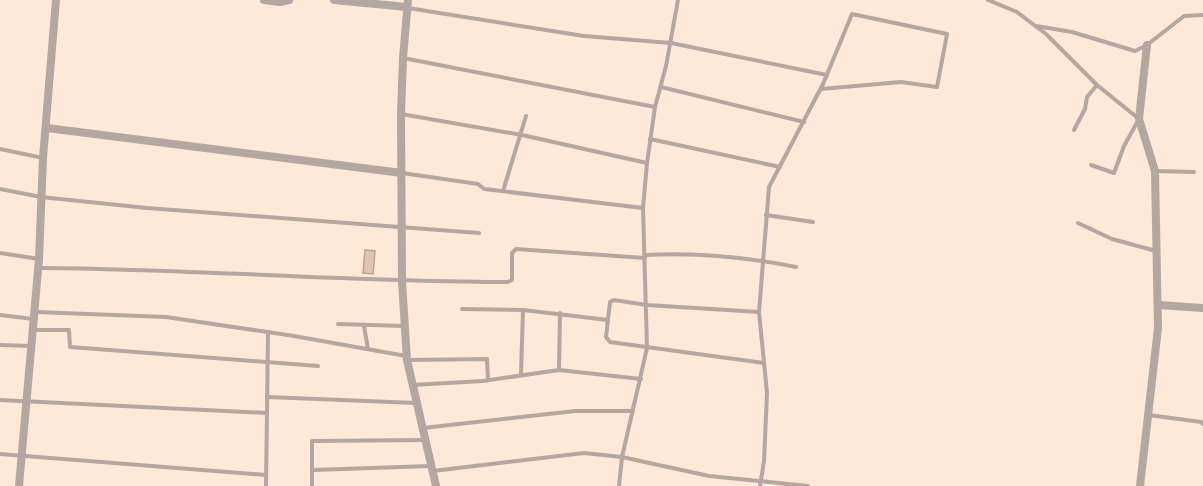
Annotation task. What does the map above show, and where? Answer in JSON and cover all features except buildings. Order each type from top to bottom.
[{"type":"street","points":[[20,486],[39,263],[43,158],[56,0]]},
{"type":"street","points":[[264,0],[280,2],[289,0]]},
{"type":"street","points":[[334,0],[408,4],[401,114],[402,282],[407,358],[436,486]]},
{"type":"street","points":[[1140,486],[1158,328],[1155,171],[1139,119],[1148,45]]},
{"type":"street","points":[[47,128],[402,174]]},
{"type":"street","points":[[1158,305],[1203,308]]},
{"type":"lane","points":[[619,486],[622,457],[647,348],[643,208],[646,162],[655,107],[678,0]]},
{"type":"lane","points":[[988,0],[1017,12],[1036,26],[1097,85],[1139,119],[1124,146],[1114,173],[1091,165]]},
{"type":"lane","points":[[408,4],[584,36],[670,43],[827,75]]},
{"type":"lane","points":[[760,486],[764,460],[767,393],[759,312],[769,187],[821,89],[852,14],[947,34],[938,87],[901,82],[821,89]]},
{"type":"lane","points":[[1036,26],[1072,32],[1136,51],[1148,45],[1184,16],[1203,15]]},
{"type":"lane","points":[[403,58],[655,107]]},
{"type":"lane","points":[[1074,130],[1085,109],[1087,97],[1097,85]]},
{"type":"lane","points":[[661,87],[804,122]]},
{"type":"lane","points":[[401,114],[522,135],[646,162]]},
{"type":"lane","points":[[503,192],[526,116]]},
{"type":"lane","points":[[650,139],[780,166]]},
{"type":"lane","points":[[0,148],[43,158]]},
{"type":"lane","points":[[1155,171],[1194,171]]},
{"type":"lane","points":[[402,174],[478,184],[484,189],[503,192],[643,208]]},
{"type":"lane","points":[[0,189],[41,197],[147,208],[479,233]]},
{"type":"lane","points":[[766,215],[813,222]]},
{"type":"lane","points":[[1078,223],[1112,239],[1157,251]]},
{"type":"lane","points":[[0,253],[39,263],[402,282],[511,281],[512,253],[516,249],[645,257],[678,253],[763,260],[796,267]]},
{"type":"lane","points":[[759,312],[611,301],[607,340],[647,348],[764,363]]},
{"type":"lane","points":[[462,309],[523,310],[608,320]]},
{"type":"lane","points":[[521,374],[523,310]]},
{"type":"lane","points":[[559,370],[560,314]]},
{"type":"lane","points":[[0,315],[166,317],[368,349],[407,358],[487,360],[488,380]]},
{"type":"lane","points":[[338,324],[405,326]]},
{"type":"lane","points":[[364,326],[368,349]]},
{"type":"lane","points":[[33,330],[69,330],[70,347],[318,366]]},
{"type":"lane","points":[[266,486],[268,333]]},
{"type":"lane","points":[[0,345],[32,346]]},
{"type":"lane","points":[[412,385],[488,380],[559,370],[641,379]]},
{"type":"lane","points":[[267,398],[416,403]]},
{"type":"lane","points":[[0,400],[267,413]]},
{"type":"lane","points":[[423,428],[575,411],[633,411]]},
{"type":"lane","points":[[1148,415],[1203,424]]},
{"type":"lane","points":[[312,486],[312,441],[426,440]]},
{"type":"lane","points":[[313,470],[432,468],[584,453],[622,457],[709,476],[808,486]]},
{"type":"lane","points":[[0,454],[266,475]]}]
